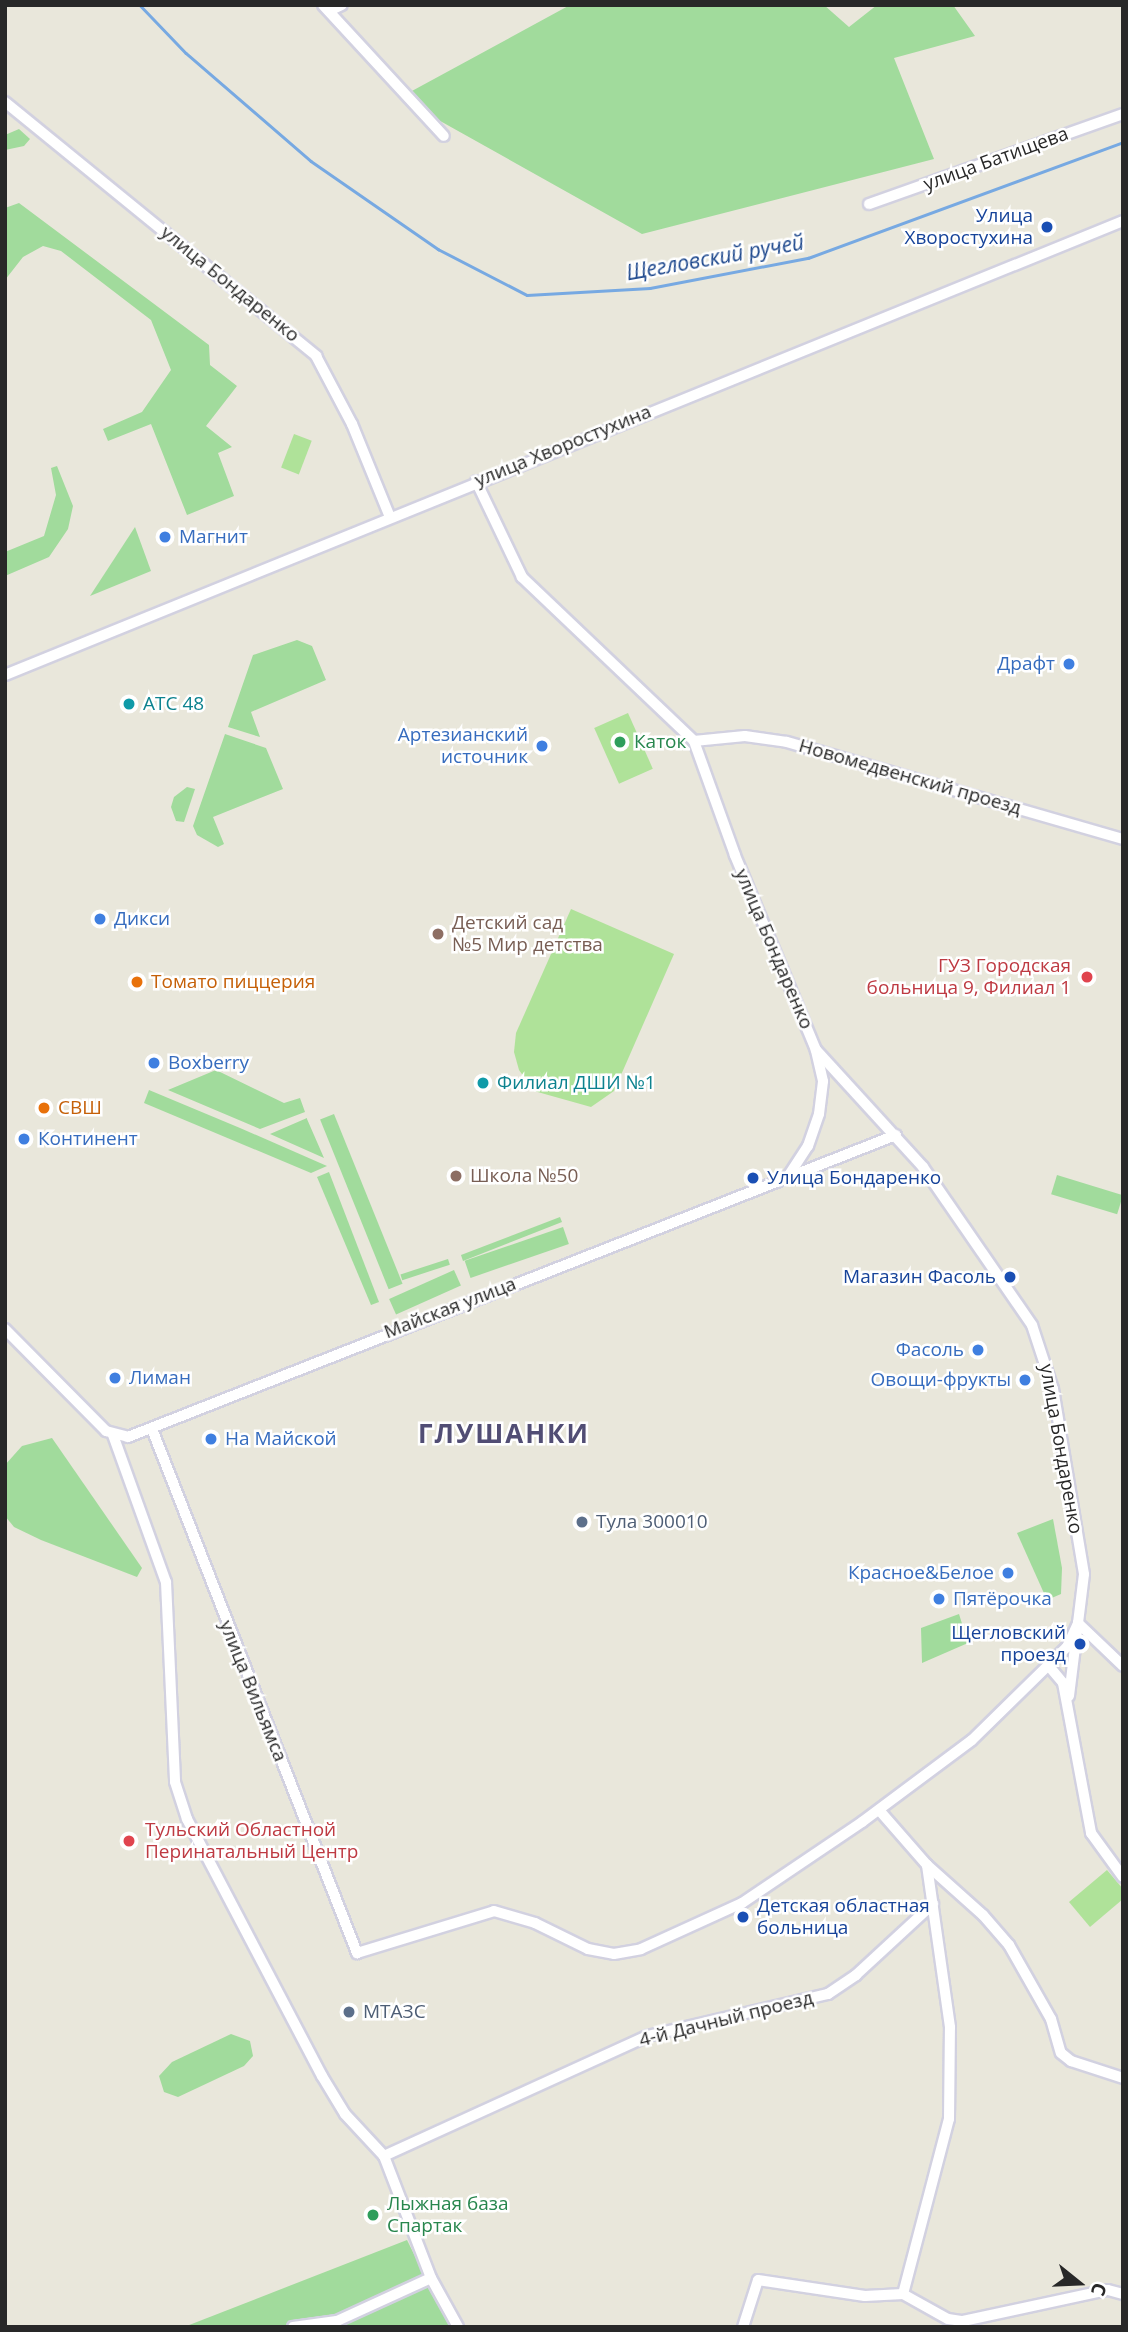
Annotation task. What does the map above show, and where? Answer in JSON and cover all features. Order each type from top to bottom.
[{"type":"street","points":[[326,8],[342,5]]},
{"type":"street","points":[[326,8],[443,136]]},
{"type":"street","name":"улица Бондаренко","points":[[5,102],[316,356],[352,424],[390,517]]},
{"type":"street","name":"улица Батищева","points":[[869,204],[1123,114]]},
{"type":"street","name":"улица Хворостухина","points":[[5,675],[476,481],[1123,221]]},
{"type":"street","name":"улица Бондаренко","points":[[357,1953],[494,1912],[535,1923],[588,1949],[614,1954],[641,1949],[742,1903],[879,1810],[972,1740],[1067,1647],[1078,1623],[1084,1574],[1044,1352],[997,1270],[897,1135],[816,1050],[735,855],[694,741],[522,577],[476,481]]},
{"type":"street","name":"Новомедвенский проезд","points":[[694,741],[745,736],[787,742],[1123,839]]},
{"type":"street","points":[[787,1177],[808,1146],[819,1114],[823,1081],[816,1050]]},
{"type":"street","name":"Майская улица","points":[[113,1435],[128,1437],[152,1429],[397,1328],[897,1135]]},
{"type":"street","points":[[5,1329],[113,1435],[166,1581],[175,1782],[187,1819],[322,2076],[345,2114],[384,2156],[431,2277],[458,2327]]},
{"type":"street","name":"улица Вильямса","points":[[152,1429],[357,1953]]},
{"type":"street","points":[[1078,1623],[1123,1666]]},
{"type":"street","points":[[1068,1706],[1078,1623]]},
{"type":"street","points":[[1048,1665],[1063,1683],[1091,1833],[1123,1877]]},
{"type":"street","points":[[879,1810],[927,1865],[983,1915],[1009,1944],[1051,2019],[1061,2053],[1071,2061],[1123,2078]]},
{"type":"street","points":[[903,2294],[949,2119],[950,2027],[927,1865]]},
{"type":"street","name":"4-й Дачный проезд","points":[[384,2156],[647,2036],[828,1994],[856,1975],[933,1904]]},
{"type":"street","points":[[293,2327],[337,2321],[431,2277]]},
{"type":"street","points":[[743,2327],[758,2280],[865,2295],[903,2294],[947,2323],[1108,2290],[1123,2294]]},
{"type":"green space","points":[[570,5],[824,5],[849,27],[877,5],[953,5],[975,36],[894,58],[934,159],[642,234],[399,98]]},
{"type":"green space","points":[[19,129],[30,139],[24,146],[5,150],[5,135]]},
{"type":"green space","points":[[19,203],[209,345],[210,365],[237,386],[206,426],[232,447],[218,453],[234,496],[187,515],[151,424],[108,441],[103,429],[142,412],[171,370],[151,320],[61,251],[43,246],[23,257],[5,280],[5,208]]},
{"type":"green space","points":[[294,434],[312,441],[299,474],[281,468]]},
{"type":"green space","points":[[57,466],[73,506],[68,529],[49,557],[5,576],[5,552],[44,536],[56,495],[51,468]]},
{"type":"green space","points":[[135,527],[151,571],[90,596]]},
{"type":"green space","points":[[297,640],[312,646],[326,680],[251,712],[260,737],[228,727],[253,655]]},
{"type":"green space","name":"Каток","points":[[628,713],[653,769],[619,784],[594,728]]},
{"type":"green space","points":[[225,734],[266,748],[283,789],[213,817],[224,844],[218,847],[197,835],[193,826]]},
{"type":"green space","points":[[187,787],[195,789],[184,822],[176,821],[171,807],[174,797]]},
{"type":"green space","points":[[571,909],[674,954],[614,1091],[591,1107],[534,1091],[519,1070],[514,1052],[516,1033]]},
{"type":"green space","points":[[216,1070],[284,1103],[300,1098],[305,1112],[260,1129],[168,1090]]},
{"type":"green space","points":[[149,1090],[327,1166],[311,1173],[144,1103]]},
{"type":"green space","points":[[334,1114],[403,1284],[389,1289],[320,1120]]},
{"type":"green space","points":[[307,1119],[324,1158],[270,1134]]},
{"type":"green space","points":[[329,1172],[379,1302],[371,1305],[317,1177]]},
{"type":"green space","points":[[1057,1175],[1123,1195],[1117,1214],[1051,1194]]},
{"type":"green space","points":[[560,1217],[562,1222],[463,1261],[461,1255]]},
{"type":"green space","points":[[563,1227],[569,1244],[471,1278],[465,1261]]},
{"type":"green space","points":[[448,1259],[450,1265],[402,1280],[400,1274]]},
{"type":"green space","points":[[454,1270],[461,1286],[396,1314],[389,1299]]},
{"type":"green space","points":[[52,1438],[142,1568],[137,1577],[41,1540],[14,1527],[5,1516],[5,1465],[22,1446]]},
{"type":"green space","points":[[1053,1519],[1062,1568],[1061,1594],[1047,1600],[1017,1533]]},
{"type":"green space","points":[[959,1614],[968,1643],[922,1663],[921,1628]]},
{"type":"green space","points":[[1107,1870],[1123,1889],[1123,1899],[1090,1927],[1069,1902]]},
{"type":"green space","points":[[231,2034],[250,2041],[253,2056],[244,2066],[178,2097],[164,2092],[159,2076],[172,2062]]},
{"type":"green space","points":[[407,2240],[450,2327],[184,2327]]},
{"type":"waterway","name":"Щегловский ручей","points":[[140,5],[186,53],[311,161],[438,249],[527,295],[650,288],[808,258],[1123,142]]},
{"type":"place","name":"Улица Хворостухина","points":[[1047,227]]},
{"type":"place","name":"Магнит","points":[[165,537]]},
{"type":"place","name":"Драфт","points":[[1069,664]]},
{"type":"place","name":"АТС 48","points":[[129,704]]},
{"type":"place","name":"Каток","points":[[620,742]]},
{"type":"place","name":"Артезианский источник","points":[[542,746]]},
{"type":"place","name":"Дикси","points":[[100,919]]},
{"type":"place","name":"Детский сад №5 Мир детства","points":[[438,934]]},
{"type":"place","name":"ГУЗ Городская больница 9, Филиал 1","points":[[1087,977]]},
{"type":"place","name":"Томато пиццерия","points":[[137,982]]},
{"type":"place","name":"Boxberry","points":[[154,1063]]},
{"type":"place","name":"Филиал ДШИ №1","points":[[483,1083]]},
{"type":"place","name":"СВШ","points":[[44,1108]]},
{"type":"place","name":"Континент","points":[[24,1139]]},
{"type":"place","name":"Школа №50","points":[[456,1176]]},
{"type":"place","name":"Улица Бондаренко","points":[[753,1178]]},
{"type":"place","name":"Магазин Фасоль","points":[[1010,1277]]},
{"type":"place","name":"Фасоль","points":[[978,1350]]},
{"type":"place","name":"Лиман","points":[[115,1378]]},
{"type":"place","name":"Овощи-фрукты","points":[[1025,1380]]},
{"type":"place","name":"На Майской","points":[[211,1439]]},
{"type":"place","name":"Тула 300010","points":[[582,1522]]},
{"type":"place","name":"Красное&Белое","points":[[1008,1573]]},
{"type":"place","name":"Пятёрочка","points":[[939,1599]]},
{"type":"place","name":"Щегловский проезд","points":[[1080,1644]]},
{"type":"place","name":"Тульский Областной Перинатальный Центр","points":[[129,1841]]},
{"type":"place","name":"Детская областная больница","points":[[743,1917]]},
{"type":"place","name":"МТАЗС","points":[[349,2012]]},
{"type":"place","name":"Лыжная база Спартак","points":[[373,2215]]},
{"type":"district","name":"ГЛУШАНКИ","points":[[504,1434]]}]
